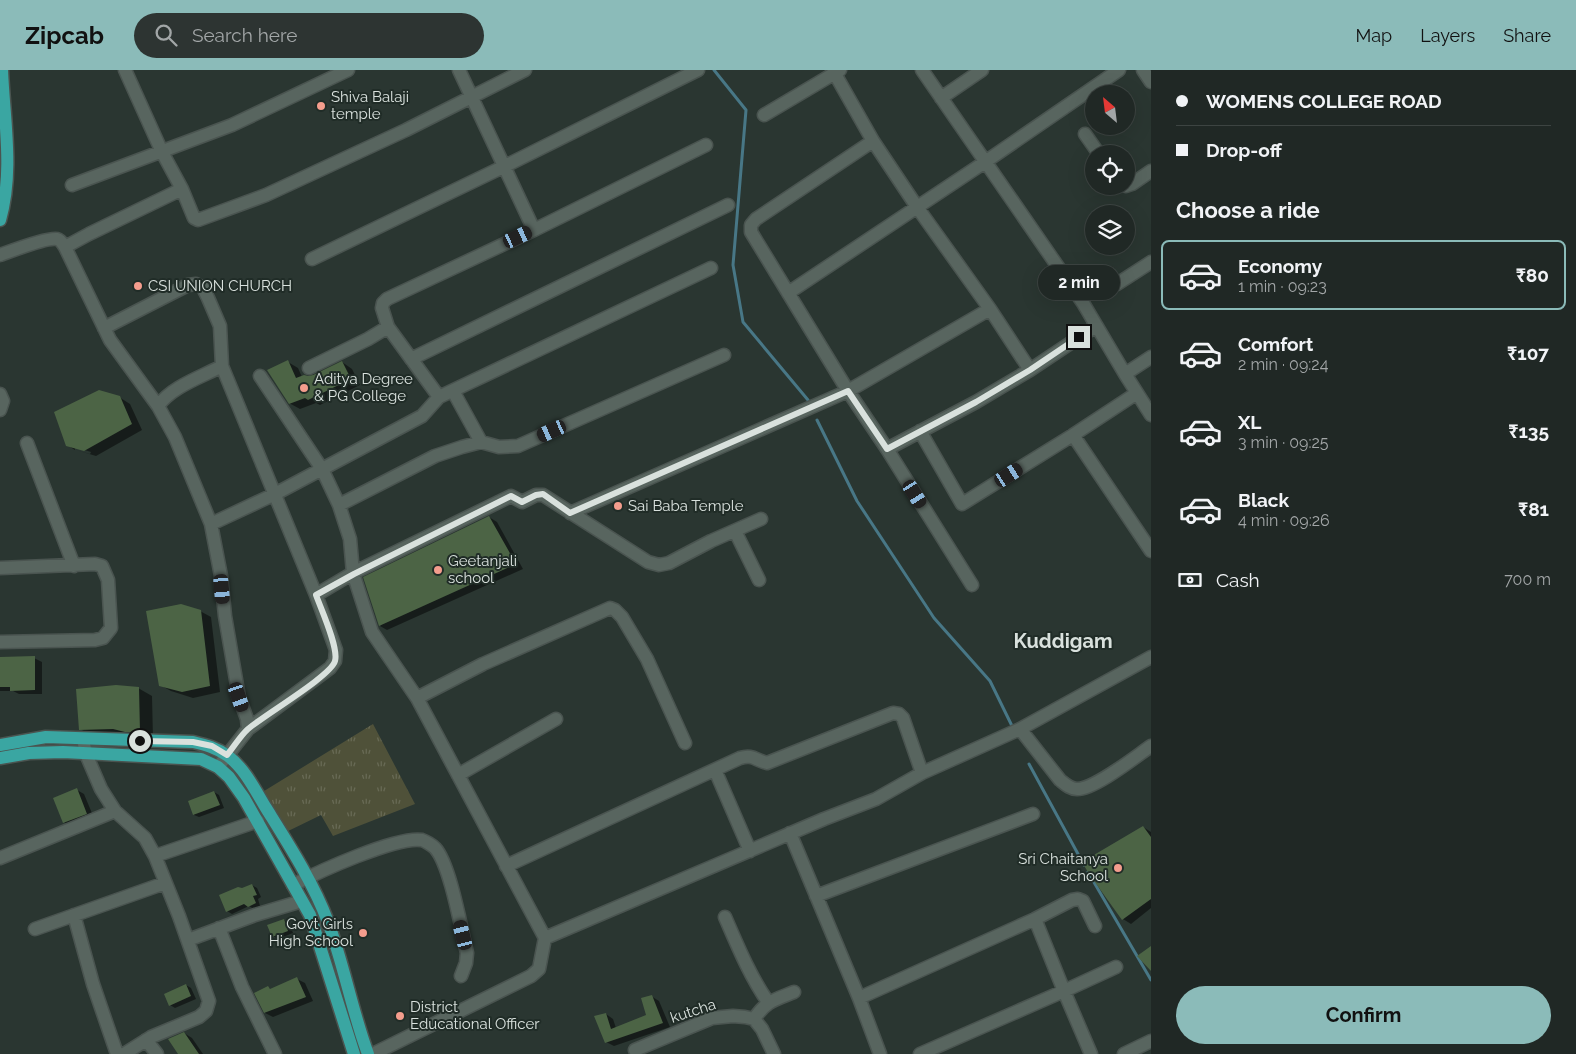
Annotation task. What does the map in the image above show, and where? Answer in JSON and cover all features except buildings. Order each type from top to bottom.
[{"type":"main road","points":[[0,220],[7,183],[8,149],[2,70]]},
{"type":"main road","points":[[0,745],[46,737],[193,742],[212,746],[227,755],[248,778],[307,878],[319,902],[328,924],[368,1054]]},
{"type":"main road","points":[[0,758],[63,752],[201,760],[218,767],[229,777],[244,798],[310,915],[354,1054]]},
{"type":"street","points":[[126,70],[162,152],[182,189],[194,218],[198,220],[266,195],[473,98],[525,70]]},
{"type":"street","points":[[72,185],[232,125],[348,70]]},
{"type":"street","points":[[460,70],[534,230]]},
{"type":"street","points":[[312,259],[698,70]]},
{"type":"street","points":[[922,70],[1083,303],[1151,415]]},
{"type":"street","points":[[941,98],[982,70]]},
{"type":"street","points":[[788,293],[1119,70]]},
{"type":"street","points":[[1143,70],[1151,82]]},
{"type":"street","points":[[764,115],[837,72],[873,141],[917,207],[990,309],[1030,370]]},
{"type":"street","points":[[873,141],[756,219],[751,224],[750,232],[848,391],[887,449],[972,585]]},
{"type":"street","points":[[434,403],[411,359],[385,329],[382,308],[383,303],[387,299],[534,230],[706,145]]},
{"type":"street","points":[[1135,182],[1151,171]]},
{"type":"street","points":[[65,247],[182,189]]},
{"type":"street","points":[[411,359],[728,205]]},
{"type":"street","points":[[0,255],[28,245],[55,239],[60,240],[110,340],[158,406],[175,436],[211,524],[221,576],[225,616],[239,697],[247,719],[248,729]]},
{"type":"street","points":[[1117,284],[1151,262]]},
{"type":"street","points":[[211,524],[275,494],[422,416],[434,403],[453,390],[711,268]]},
{"type":"street","points":[[104,328],[188,285],[196,284],[203,288],[220,326],[222,366],[316,595],[336,650],[335,661],[330,668],[248,729],[218,767]]},
{"type":"street","points":[[570,513],[848,391],[990,309]]},
{"type":"street","points":[[887,449],[976,402],[1030,370],[1096,326]]},
{"type":"street","points":[[308,368],[385,329]]},
{"type":"street","points":[[339,505],[435,456],[479,442],[499,447],[518,446],[724,355]]},
{"type":"street","points":[[1125,374],[1151,357]]},
{"type":"street","points":[[158,406],[163,398],[172,392],[222,366]]},
{"type":"street","points":[[260,376],[322,469],[339,505],[350,539],[354,574],[372,632],[417,698],[545,938],[539,969],[531,976],[373,1054]]},
{"type":"street","points":[[453,390],[479,442]]},
{"type":"street","points":[[920,431],[962,504],[1073,435],[1136,393]]},
{"type":"street","points":[[0,394],[3,401],[0,410]]},
{"type":"street","points":[[1073,435],[1151,551]]},
{"type":"street","points":[[27,444],[74,566]]},
{"type":"street","points":[[316,595],[354,574],[511,496],[522,502],[536,495],[543,494],[648,562],[659,565],[669,563],[761,519]]},
{"type":"street","points":[[735,532],[759,580]]},
{"type":"street","points":[[0,568],[95,564],[102,566],[108,580],[111,628],[103,638],[95,640],[0,642]]},
{"type":"street","points":[[417,698],[483,664],[610,608],[622,617],[647,659],[685,743]]},
{"type":"street","points":[[545,938],[790,833],[876,799],[922,774],[1020,729],[1151,657]]},
{"type":"street","points":[[506,866],[740,758],[748,756],[767,763],[893,713],[899,714],[903,718],[922,774]]},
{"type":"street","points":[[458,775],[556,719]]},
{"type":"street","points":[[1020,729],[1060,780],[1067,786],[1077,789],[1090,786],[1104,778],[1151,746]]},
{"type":"street","points":[[83,738],[86,754],[100,789],[115,810],[145,838],[155,856],[188,940],[209,1001],[206,1011],[199,1017],[146,1040],[124,1054]]},
{"type":"street","points":[[715,770],[750,851]]},
{"type":"street","points":[[0,858],[115,810]]},
{"type":"street","points":[[816,896],[1034,814]]},
{"type":"street","points":[[155,856],[258,822]]},
{"type":"street","points":[[790,833],[859,998],[880,1054]]},
{"type":"street","points":[[293,886],[343,862],[408,840],[423,840],[434,847],[445,864],[467,952],[466,963],[461,976]]},
{"type":"street","points":[[35,929],[166,883]]},
{"type":"street","points":[[859,998],[1035,919],[1072,900],[1078,899],[1083,901],[1095,926]]},
{"type":"street","points":[[188,940],[256,914],[302,901]]},
{"type":"street","points":[[74,915],[93,984],[116,1054]]},
{"type":"street","points":[[725,917],[754,983],[768,1002]]},
{"type":"street","points":[[1035,919],[1091,1054]]},
{"type":"street","points":[[219,928],[242,987],[275,1054]]},
{"type":"street","points":[[920,1054],[1116,967]]},
{"type":"street","points":[[774,1054],[762,1029],[754,1019],[761,1008],[768,1002],[794,992]]},
{"type":"street","name":"kutcha","points":[[635,1050],[712,1018],[733,1016],[754,1019]]},
{"type":"street","points":[[146,1040],[157,1054]]},
{"type":"street","points":[[1124,1054],[1151,1041]]},
{"type":"green space","points":[[373,724],[415,804],[333,836],[321,815],[282,834],[256,796]]},
{"type":"waterway","points":[[714,70],[746,110],[733,265],[743,322],[808,400]]},
{"type":"waterway","points":[[817,420],[857,501],[934,618],[990,681],[1013,728]]},
{"type":"waterway","points":[[1029,764],[1084,865]]},
{"type":"waterway","points":[[1088,872],[1151,980]]},
{"type":"place","name":"Shiva Balaji temple","points":[[321,106]]},
{"type":"place","name":"CSI UNION CHURCH","points":[[138,286]]},
{"type":"place","name":"Aditya Degree & PG College","points":[[304,388]]},
{"type":"place","name":"Sai Baba Temple","points":[[618,506]]},
{"type":"place","name":"Geetanjali school","points":[[438,570]]},
{"type":"place","name":"Sri Chaitanya School","points":[[1118,868]]},
{"type":"place","name":"Govt Girls High School","points":[[363,933]]},
{"type":"place","name":"District Educational Officer","points":[[400,1016]]},
{"type":"district","name":"Kuddigam","points":[[1063,641]]},
{"type":"route","points":[[140,741],[193,742],[212,746],[227,755],[248,729],[316,680],[335,661],[336,650],[316,595],[354,574],[511,496],[522,502],[536,495],[543,494],[570,513],[848,391],[887,449],[976,402],[1030,370],[1079,337]]}]
